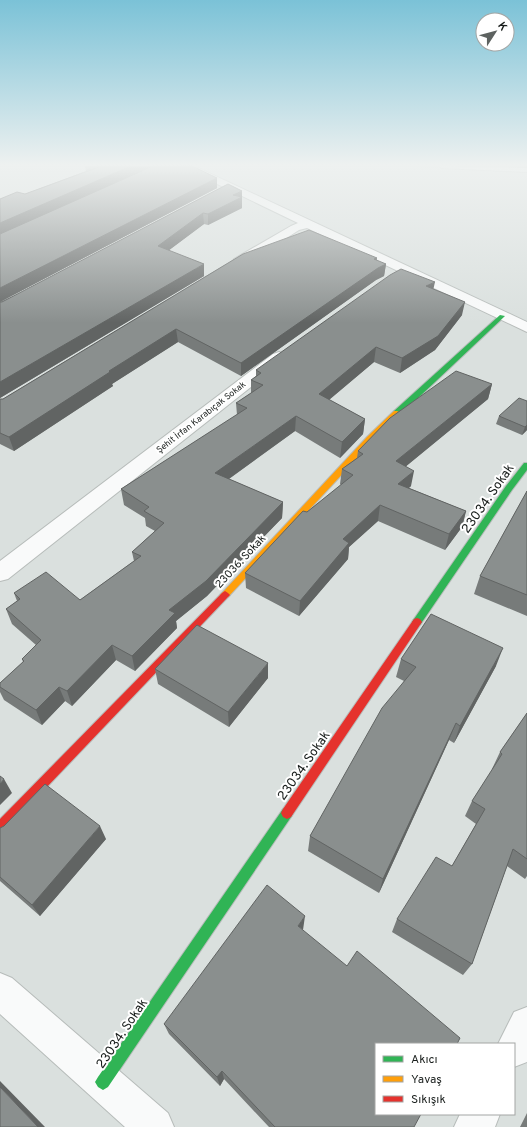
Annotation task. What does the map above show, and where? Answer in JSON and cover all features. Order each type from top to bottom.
[{"type":"street","points":[[299,219],[527,328]]},
{"type":"street","points":[[228,269],[295,228],[309,223]]},
{"type":"street","points":[[389,280],[409,271]]},
{"type":"street","name":"23036. Sokak","points":[[0,828],[156,668],[370,439],[502,316]]},
{"type":"street","name":"Şehit İrfan Karabıçak Sokak","points":[[0,573],[292,348]]},
{"type":"street","name":"23034. Sokak","points":[[103,1082],[265,843],[527,465]]},
{"type":"street","points":[[0,990],[154,1127]]},
{"type":"street","points":[[515,1047],[527,1025]]},
{"type":"street","points":[[474,1127],[480,1115]]},
{"type":"building","points":[[0,219],[10,219],[0,223]]},
{"type":"building","points":[[35,219],[137,219],[0,288],[0,234]]},
{"type":"building","points":[[162,219],[195,219],[158,246],[204,264],[0,382],[0,302]]},
{"type":"building","points":[[309,230],[377,258],[374,259],[386,264],[378,268],[241,363],[176,329],[9,437],[0,433],[0,399],[3,399],[243,254]]},
{"type":"building","points":[[401,269],[435,282],[426,286],[465,302],[438,336],[402,358],[376,347],[319,394],[365,419],[342,442],[296,416],[215,473],[283,502],[206,581],[169,610],[175,613],[132,656],[112,645],[67,691],[59,687],[36,710],[0,687],[0,683],[24,661],[22,659],[41,640],[6,609],[20,599],[14,593],[46,572],[80,600],[141,556],[132,552],[164,523],[144,511],[149,507],[121,489],[247,408],[236,403],[263,385],[251,380],[261,373],[256,370],[390,275]]},
{"type":"building","points":[[456,371],[492,384],[396,461],[414,471],[398,484],[466,511],[449,534],[380,505],[343,539],[349,543],[300,601],[245,573],[303,511],[307,512],[353,475],[342,469],[363,454],[358,451],[390,418]]},
{"type":"building","points":[[519,398],[527,401],[527,425],[525,427],[499,416]]},
{"type":"building","points":[[527,491],[527,595],[480,576]]},
{"type":"building","points":[[431,614],[503,648],[460,726],[456,723],[383,879],[310,836],[382,708],[416,667],[401,659]]},
{"type":"building","points":[[197,625],[268,663],[228,712],[155,669]]},
{"type":"building","points":[[527,713],[527,859],[513,849],[472,964],[397,919],[436,857],[452,866],[485,809],[472,801],[502,754],[500,752]]},
{"type":"building","points":[[0,776],[4,779],[0,784]]},
{"type":"building","points":[[45,784],[100,826],[32,905],[0,877],[0,828],[4,826]]},
{"type":"building","points":[[267,885],[305,916],[298,926],[347,966],[357,951],[460,1038],[458,1043],[375,1043],[375,1115],[420,1115],[414,1127],[275,1127],[222,1071],[217,1077],[164,1024]]},
{"type":"building","points":[[0,1087],[38,1127],[0,1127]]},
{"type":"traffic: fast","points":[[397,413],[502,316]]},
{"type":"traffic: fast","points":[[417,622],[509,488],[527,465]]},
{"type":"traffic: fast","points":[[103,1082],[287,813]]},
{"type":"traffic: slow","points":[[225,595],[370,439],[397,413]]},
{"type":"traffic: jam","points":[[0,828],[225,595]]},
{"type":"traffic: jam","points":[[287,813],[417,622]]}]
